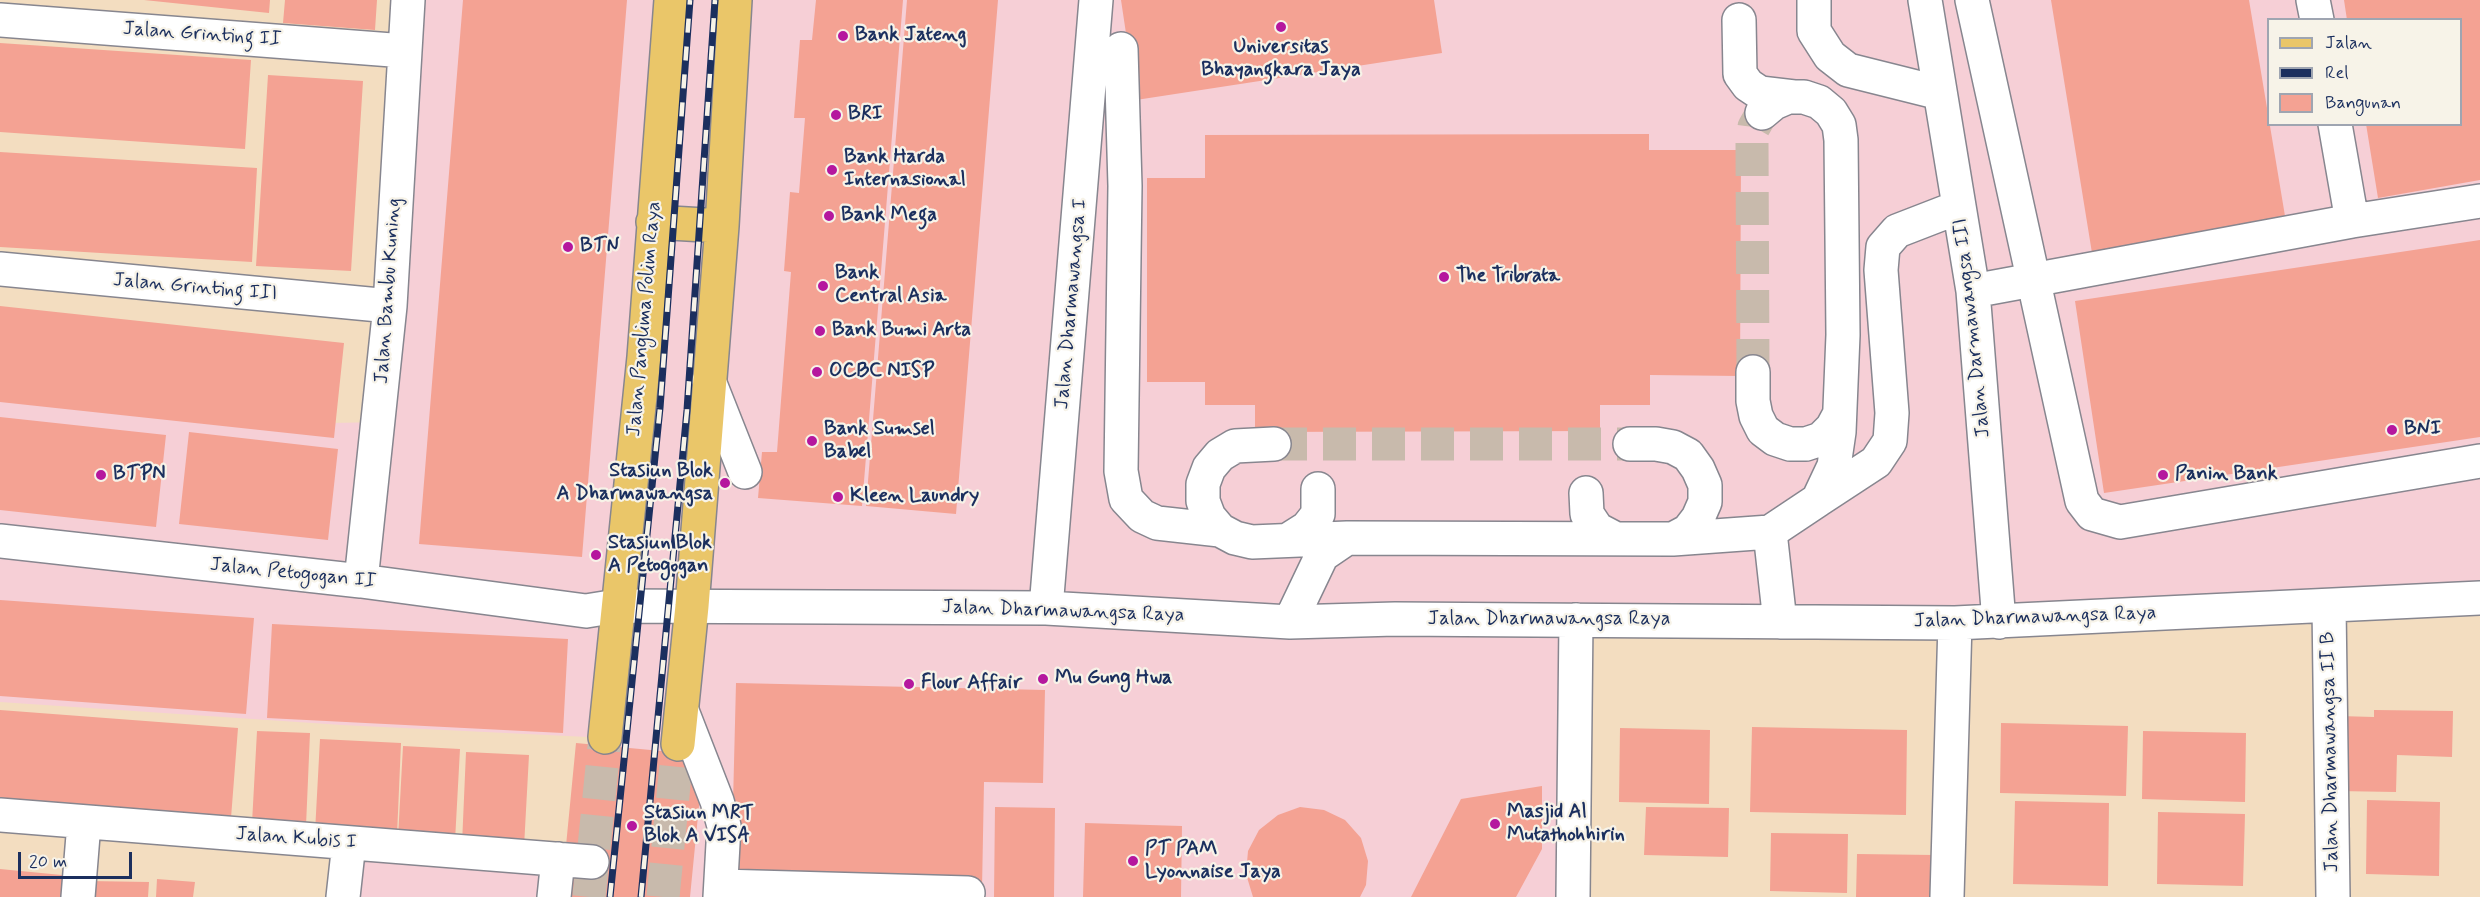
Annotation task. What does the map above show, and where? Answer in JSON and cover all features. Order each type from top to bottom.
[{"type":"main road","name":"Jalan Panglima Polim Raya","points":[[605,737],[606,618],[644,357],[671,0]]},
{"type":"main road","points":[[678,744],[692,606],[723,226],[735,0]]},
{"type":"main road","points":[[653,222],[723,226]]},
{"type":"street","name":"Jalan Bambu Kuning","points":[[361,581],[390,306],[408,0]]},
{"type":"street","name":"Jalan Dharmawangsa I","points":[[1046,608],[1096,0]]},
{"type":"street","points":[[1814,0],[1814,31],[1830,56],[1848,70],[1940,93]]},
{"type":"street","name":"Jalan Darmawangsa III","points":[[1925,0],[1973,291],[1999,622]]},
{"type":"street","points":[[1972,0],[2082,501],[2092,514],[2120,522],[2480,461]]},
{"type":"street","points":[[2313,0],[2317,18]]},
{"type":"street","name":"Jalan Grinting II","points":[[0,20],[405,51]]},
{"type":"street","points":[[1739,20],[1740,74],[1748,85],[1760,93],[1804,97],[1819,102],[1831,111],[1839,125],[1843,335],[1839,432],[1834,466],[1818,500]]},
{"type":"street","points":[[1121,49],[1132,186],[1121,471],[1126,499],[1142,516],[1157,523],[1220,530]]},
{"type":"street","points":[[1762,113],[1774,103],[1794,97]]},
{"type":"street","points":[[2335,126],[2352,221]]},
{"type":"street","points":[[1082,186],[1132,186]]},
{"type":"street","points":[[1973,291],[2352,221],[2480,201]]},
{"type":"street","points":[[1274,444],[1235,446],[1220,455],[1209,468],[1203,484],[1203,501],[1209,517],[1220,530],[1235,538],[1252,542],[1347,538],[1673,539],[1770,532],[1876,462],[1890,441],[1892,413],[1881,270],[1884,247],[1897,231],[1959,207]]},
{"type":"street","name":"Jalan Grinting III","points":[[0,268],[390,306]]},
{"type":"street","points":[[1753,372],[1753,401],[1756,417],[1763,430],[1775,439],[1790,444],[1806,444],[1826,434],[1839,415]]},
{"type":"street","points":[[709,381],[745,472]]},
{"type":"street","points":[[1630,444],[1656,444],[1673,447],[1688,456],[1698,469],[1705,485],[1705,502],[1698,518],[1688,531],[1673,539]]},
{"type":"street","points":[[1288,540],[1307,528],[1318,514],[1318,489]]},
{"type":"street","points":[[1587,493],[1587,514],[1597,529],[1616,539]]},
{"type":"street","points":[[1770,532],[1780,621]]},
{"type":"street","points":[[1290,622],[1322,555],[1347,538]]},
{"type":"street","name":"Jalan Petogogan II","points":[[0,541],[361,581],[606,618]]},
{"type":"street","name":"Jalan Dharmawangsa Raya","points":[[606,618],[692,606],[1046,608],[1290,622],[1395,619],[1955,623],[2480,598]]},
{"type":"street","name":"Jalan Dharmawangsa II B","points":[[2329,606],[2333,897]]},
{"type":"street","points":[[1573,897],[1576,620]]},
{"type":"street","points":[[1947,897],[1955,623]]},
{"type":"street","points":[[682,711],[717,801],[724,826],[721,892],[968,893]]},
{"type":"street","name":"Jalan Kubis I","points":[[0,815],[592,862]]},
{"type":"street","points":[[78,897],[84,823]]},
{"type":"street","points":[[343,897],[349,843]]},
{"type":"street","points":[[554,897],[558,859]]},
{"type":"shaded area","points":[[425,0],[2480,0],[2480,608],[1575,630],[1573,897],[350,897],[352,868],[369,855],[569,857],[580,838],[588,737],[342,725],[0,702],[0,386],[331,423],[383,422],[410,204]]},
{"type":"building","points":[[144,0],[270,0],[269,13]]},
{"type":"building","points":[[285,0],[377,0],[375,30],[283,23]]},
{"type":"building","points":[[463,0],[627,0],[582,557],[419,544]]},
{"type":"building","points":[[816,0],[903,0],[862,506],[758,498],[762,452],[777,452],[791,272],[784,271],[790,192],[799,193],[805,118],[794,118],[800,40],[812,40]]},
{"type":"building","points":[[907,0],[998,0],[956,514],[866,506]]},
{"type":"building","name":"Universitas Bhayangkara Jaya","points":[[1121,0],[1434,0],[1442,53],[1136,100]]},
{"type":"building","points":[[2051,0],[2249,0],[2267,108],[2267,126],[2270,126],[2286,222],[2092,253]]},
{"type":"building","points":[[2344,0],[2480,0],[2480,180],[2378,198],[2366,126],[2462,126],[2462,18],[2347,18]]},
{"type":"building","points":[[0,43],[251,60],[245,149],[0,132]]},
{"type":"building","points":[[268,75],[363,81],[351,271],[256,266]]},
{"type":"building","name":"The Tribrata","points":[[1649,134],[1649,150],[1741,150],[1740,376],[1650,375],[1650,405],[1600,405],[1600,431],[1255,432],[1255,405],[1205,405],[1205,382],[1147,382],[1147,178],[1205,178],[1205,135]]},
{"type":"building","points":[[0,152],[257,168],[252,262],[0,247]]},
{"type":"building","points":[[2480,240],[2480,437],[2104,493],[2075,301]]},
{"type":"building","points":[[0,306],[344,343],[334,438],[0,402]]},
{"type":"building","name":"BTPN","points":[[0,417],[166,435],[156,527],[0,510]]},
{"type":"building","points":[[189,432],[338,449],[328,540],[179,524]]},
{"type":"building","points":[[0,600],[254,618],[246,714],[0,696]]},
{"type":"building","points":[[272,624],[568,639],[563,733],[267,718]]},
{"type":"building","points":[[736,683],[1045,690],[1043,783],[984,782],[982,889],[731,883]]},
{"type":"building","points":[[0,710],[238,728],[231,818],[0,801]]},
{"type":"building","points":[[2374,710],[2453,711],[2452,757],[2397,755],[2396,792],[2337,791],[2339,716],[2374,717]]},
{"type":"building","points":[[2001,723],[2128,726],[2126,796],[2000,793]]},
{"type":"building","points":[[1752,727],[1907,730],[1906,815],[1750,812]]},
{"type":"building","points":[[1620,728],[1710,730],[1709,804],[1619,802]]},
{"type":"building","points":[[257,731],[310,733],[306,826],[252,823]]},
{"type":"building","points":[[2143,731],[2246,733],[2245,802],[2142,799]]},
{"type":"building","points":[[320,739],[401,743],[397,835],[315,832]]},
{"type":"building","name":"Stasiun MRT Blok A VISA","points":[[576,743],[704,755],[690,897],[561,897]]},
{"type":"building","points":[[403,746],[460,749],[455,841],[398,838]]},
{"type":"building","points":[[466,752],[529,755],[524,847],[462,844]]},
{"type":"building","name":"Masjid Al Mutathohhirin","points":[[1542,786],[1542,849],[1516,897],[1411,897],[1461,799]]},
{"type":"building","points":[[2367,800],[2440,802],[2439,876],[2366,874]]},
{"type":"building","points":[[2015,801],[2109,803],[2108,886],[2013,884]]},
{"type":"building","points":[[995,807],[1055,808],[1054,897],[994,897]]},
{"type":"building","points":[[1300,807],[1324,810],[1345,820],[1361,838],[1368,861],[1366,885],[1360,897],[1253,897],[1246,874],[1248,851],[1259,830],[1278,815]]},
{"type":"building","points":[[1646,807],[1729,808],[1728,857],[1644,855]]},
{"type":"building","points":[[2158,812],[2245,814],[2243,886],[2157,884]]},
{"type":"building","name":"PT PAM Lyonnaise Jaya","points":[[1085,823],[1182,826],[1181,897],[1083,897]]},
{"type":"building","points":[[1771,833],[1848,834],[1847,893],[1770,891]]},
{"type":"building","points":[[1857,854],[1934,855],[1933,897],[1856,897]]},
{"type":"building","points":[[0,869],[72,876],[70,897],[0,897]]},
{"type":"building","points":[[157,879],[195,882],[193,897],[156,897]]},
{"type":"building","points":[[88,881],[149,882],[148,897],[88,897]]},
{"type":"tunnel","points":[[1753,372],[1752,142],[1754,127],[1762,113]]},
{"type":"tunnel","points":[[1274,444],[1630,444]]},
{"type":"tunnel","points":[[589,897],[605,737]]},
{"type":"tunnel","points":[[663,897],[678,744]]},
{"type":"railway","points":[[610,897],[660,408],[690,0]]},
{"type":"railway","points":[[641,897],[687,410],[715,0]]},
{"type":"place","name":"Universitas Bhayangkara Jaya","points":[[1281,27]]},
{"type":"place","name":"Bank Jateng","points":[[843,36]]},
{"type":"place","name":"BRI","points":[[836,115]]},
{"type":"place","name":"Bank Harda Internasional","points":[[832,170]]},
{"type":"place","name":"Bank Mega","points":[[829,216]]},
{"type":"place","name":"BTN","points":[[568,247]]},
{"type":"place","name":"The Tribrata","points":[[1444,277]]},
{"type":"place","name":"Bank Central Asia","points":[[823,286]]},
{"type":"place","name":"Bank Bumi Arta","points":[[820,331]]},
{"type":"place","name":"OCBC NISP","points":[[817,372]]},
{"type":"place","name":"BNI","points":[[2392,430]]},
{"type":"place","name":"Bank Sumsel Babel","points":[[812,441]]},
{"type":"place","name":"BTPN","points":[[101,475]]},
{"type":"place","name":"Panin Bank","points":[[2163,475]]},
{"type":"place","name":"Stasiun Blok A Dharmawangsa","points":[[725,483]]},
{"type":"place","name":"Kleen Laundry","points":[[838,497]]},
{"type":"place","name":"Stasiun Blok A Petogogan","points":[[596,555]]},
{"type":"place","name":"Mu Gung Hwa","points":[[1043,679]]},
{"type":"place","name":"Flour Affair","points":[[909,684]]},
{"type":"place","name":"Masjid Al Mutathohhirin","points":[[1495,824]]},
{"type":"place","name":"Stasiun MRT Blok A VISA","points":[[632,826]]},
{"type":"place","name":"PT PAM Lyonnaise Jaya","points":[[1133,861]]}]
